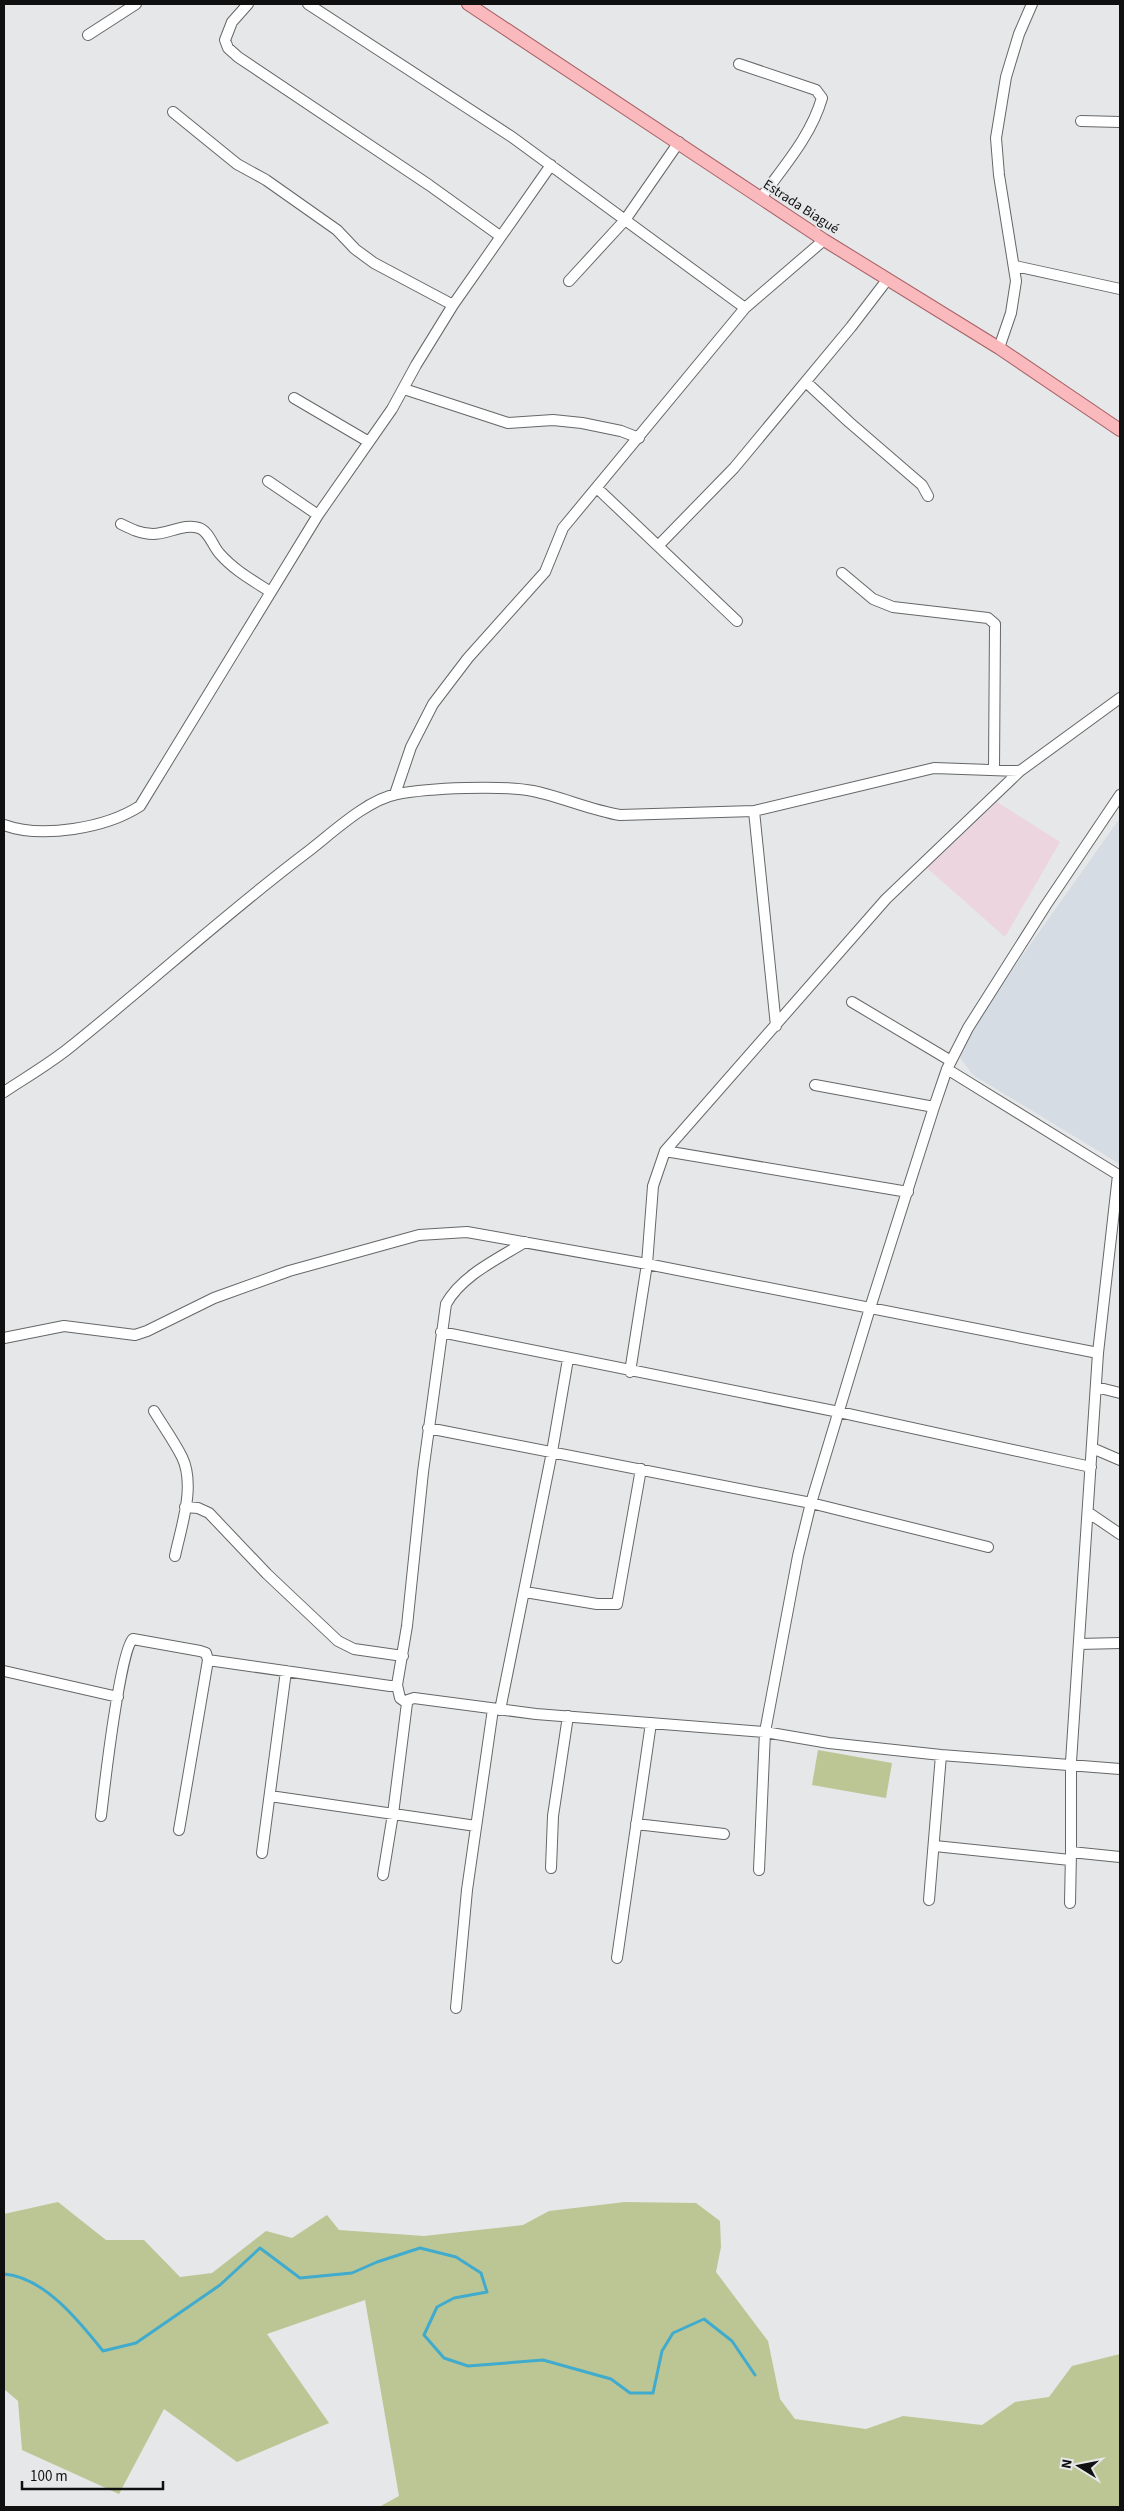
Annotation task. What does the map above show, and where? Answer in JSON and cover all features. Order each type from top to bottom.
[{"type":"main road","name":"Estrada Biagué","points":[[468,4],[679,142],[824,240],[999,348],[1120,430]]},
{"type":"street","points":[[88,35],[136,4]]},
{"type":"street","points":[[248,4],[227,31],[225,40],[228,48],[263,74],[464,208],[500,236]]},
{"type":"street","points":[[308,4],[512,137],[745,308]]},
{"type":"street","points":[[999,348],[1012,306],[1016,281],[999,175],[996,138],[1006,77],[1032,4]]},
{"type":"street","points":[[739,64],[816,90],[822,98],[817,117],[804,140],[760,198]]},
{"type":"street","points":[[173,112],[237,164],[266,180],[322,219],[374,263],[453,305]]},
{"type":"street","points":[[1081,121],[1120,122]]},
{"type":"street","points":[[569,281],[625,220],[679,142]]},
{"type":"street","points":[[4,825],[18,830],[38,832],[69,830],[110,819],[140,806],[219,679],[269,591],[404,389],[416,365],[453,305],[551,165]]},
{"type":"street","points":[[395,794],[411,747],[433,704],[501,619],[539,580],[549,563],[555,542],[563,528],[745,308],[824,240]]},
{"type":"street","points":[[1015,266],[1120,289]]},
{"type":"street","points":[[658,546],[734,468],[806,382],[887,280]]},
{"type":"street","points":[[806,382],[922,485],[928,496]]},
{"type":"street","points":[[404,389],[508,423],[553,420],[582,423],[621,431],[638,438]]},
{"type":"street","points":[[294,398],[369,442]]},
{"type":"street","points":[[268,481],[318,515]]},
{"type":"street","points":[[597,488],[736,621]]},
{"type":"street","points":[[120,524],[144,534],[156,534],[192,526],[200,528],[205,531],[215,549],[231,566],[269,591]]},
{"type":"street","points":[[842,573],[873,599],[882,604],[902,609],[988,618],[994,624],[994,770]]},
{"type":"street","points":[[630,1372],[647,1264],[653,1186],[665,1151],[886,899],[1020,772],[1120,698]]},
{"type":"street","points":[[4,1092],[68,1048],[275,876],[356,815],[395,794],[512,788],[534,791],[600,812],[620,815],[754,811],[916,771],[948,768],[1020,772]]},
{"type":"street","points":[[759,1870],[765,1732],[788,1603],[810,1503],[934,1107],[949,1065],[968,1028],[1120,795]]},
{"type":"street","points":[[754,811],[776,1026]]},
{"type":"street","points":[[852,1002],[1119,1175],[1098,1353],[1089,1513],[1070,1767],[1070,1903]]},
{"type":"street","points":[[815,1085],[934,1107]]},
{"type":"street","points":[[665,1151],[908,1192]]},
{"type":"street","points":[[4,1338],[64,1326],[135,1335],[214,1298],[275,1275],[419,1234],[467,1232],[647,1264],[1098,1353]]},
{"type":"street","points":[[407,1703],[400,1698],[397,1685],[403,1656],[428,1428],[446,1304],[454,1290],[525,1242]]},
{"type":"street","points":[[441,1332],[630,1372],[838,1412],[1091,1467]]},
{"type":"street","points":[[456,2008],[476,1826],[497,1709],[525,1592],[568,1359]]},
{"type":"street","points":[[1096,1388],[1120,1393]]},
{"type":"street","points":[[154,1411],[183,1458],[187,1477],[185,1508],[175,1556]]},
{"type":"street","points":[[428,1428],[641,1468],[810,1503],[988,1547]]},
{"type":"street","points":[[1092,1448],[1120,1460]]},
{"type":"street","points":[[525,1592],[597,1604],[617,1604],[641,1468]]},
{"type":"street","points":[[185,1508],[198,1508],[209,1513],[267,1574],[338,1641],[354,1649],[403,1656]]},
{"type":"street","points":[[1089,1513],[1120,1534]]},
{"type":"street","points":[[100,1816],[118,1697],[128,1646],[133,1639],[200,1651],[206,1654],[208,1660],[180,1830]]},
{"type":"street","points":[[1079,1644],[1120,1643]]},
{"type":"street","points":[[208,1660],[390,1686],[397,1685]]},
{"type":"street","points":[[4,1671],[118,1697]]},
{"type":"street","points":[[262,1853],[286,1671]]},
{"type":"street","points":[[383,1874],[408,1700],[423,1698],[497,1709],[765,1732],[829,1743],[941,1756],[1070,1767],[1120,1769]]},
{"type":"street","points":[[551,1868],[553,1816],[568,1716]]},
{"type":"street","points":[[617,1958],[651,1723]]},
{"type":"street","points":[[929,1900],[941,1756]]},
{"type":"street","points":[[270,1796],[476,1826]]},
{"type":"street","points":[[636,1824],[724,1834]]},
{"type":"street","points":[[935,1846],[1071,1856],[1120,1857]]},
{"type":"shaded area","points":[[997,802],[1060,842],[1005,937],[927,868]]},
{"type":"shaded area","points":[[1120,818],[1120,1164],[973,1075],[955,1051]]},
{"type":"green space","points":[[818,1750],[892,1763],[886,1798],[812,1785]]},
{"type":"green space","points":[[58,2202],[106,2240],[144,2240],[180,2277],[212,2273],[266,2231],[292,2238],[327,2215],[339,2230],[424,2236],[523,2225],[549,2211],[625,2202],[696,2203],[720,2221],[721,2247],[716,2272],[768,2341],[780,2399],[795,2419],[866,2429],[903,2416],[982,2425],[1015,2402],[1049,2397],[1072,2366],[1120,2354],[1120,2507],[379,2507],[399,2496],[365,2300],[267,2334],[329,2423],[237,2462],[164,2409],[119,2494],[22,2450],[18,2401],[4,2389],[4,2214]]},
{"type":"waterway","points":[[4,2274],[19,2277],[33,2283],[60,2302],[103,2351],[136,2343],[220,2285],[260,2248],[300,2278],[352,2273],[377,2262],[420,2248],[456,2257],[481,2273],[487,2292],[454,2298],[437,2307],[424,2335],[444,2358],[468,2366],[543,2360],[611,2379],[630,2393],[653,2393],[662,2351],[673,2333],[704,2319],[732,2341],[755,2375]]}]
